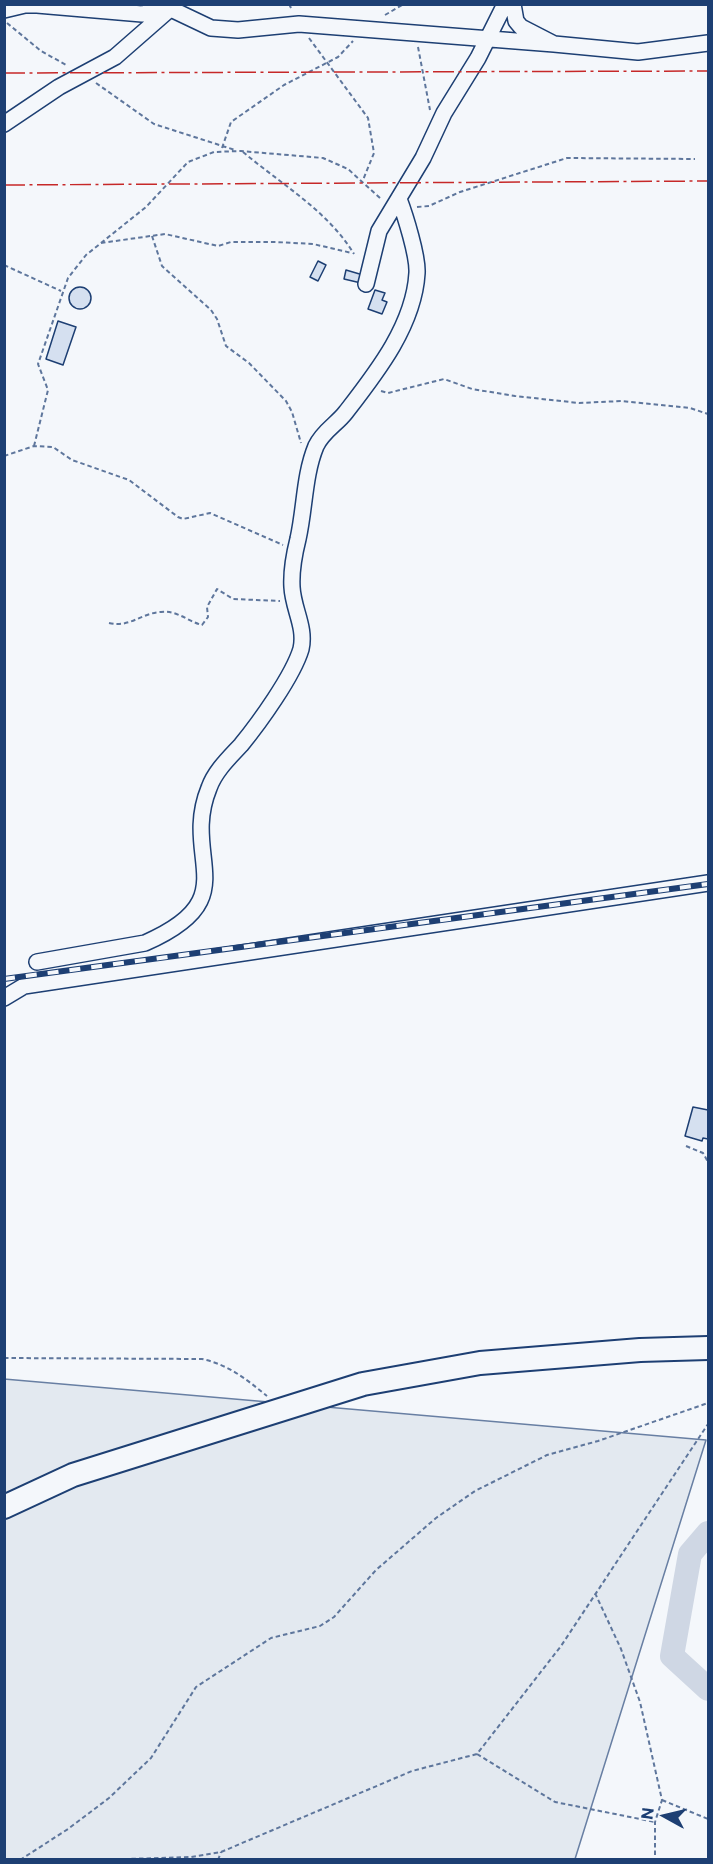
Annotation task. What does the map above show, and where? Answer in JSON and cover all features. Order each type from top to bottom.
[{"type":"highway","points":[[4,1507],[73,1475],[363,1384],[480,1363],[639,1350],[708,1348]]},
{"type":"street","points":[[366,284],[380,231],[398,205],[505,4]]},
{"type":"street","points":[[513,4],[516,21],[521,27],[554,44]]},
{"type":"street","points":[[4,10],[37,5],[142,14],[173,7],[211,28],[238,30],[298,24],[638,52],[708,43]]},
{"type":"street","points":[[4,124],[59,87],[115,57],[173,7]]},
{"type":"street","points":[[37,962],[145,942],[173,928],[197,906],[203,896],[207,872],[200,825],[203,806],[217,773],[260,721],[297,660],[302,638],[292,591],[293,551],[298,539],[301,507],[317,444],[324,434],[341,419],[367,385],[400,331],[416,285],[416,260],[398,205]]},
{"type":"street","points":[[4,998],[24,986],[708,883]]},
{"type":"path","points":[[4,21],[40,51],[83,75],[154,124],[222,148],[323,158],[337,163],[398,205],[429,206],[460,192],[567,158],[695,159]]},
{"type":"path","points":[[298,24],[364,112],[371,128],[374,159],[363,180]]},
{"type":"path","points":[[222,148],[231,122],[284,85],[338,57],[365,28]]},
{"type":"path","points":[[416,33],[434,136]]},
{"type":"path","points":[[34,446],[48,390],[38,364],[61,291],[76,267],[99,243],[146,207],[188,162],[214,152],[241,151],[303,198],[346,241],[354,254]]},
{"type":"path","points":[[99,243],[152,236],[182,237],[218,246],[246,241],[313,244],[354,254],[371,262]]},
{"type":"path","points":[[152,236],[162,267],[211,310],[218,320],[222,340],[226,346],[249,363],[285,401],[292,412],[300,439],[312,461]]},
{"type":"path","points":[[4,265],[61,291]]},
{"type":"path","points":[[367,385],[388,393],[444,379],[472,389],[515,396],[579,403],[616,400],[690,408],[708,414]]},
{"type":"path","points":[[4,456],[34,446],[53,447],[72,460],[129,480],[178,517],[210,513],[293,551]]},
{"type":"path","points":[[109,623],[129,624],[152,613],[165,611],[202,625],[208,617],[207,607],[217,589],[233,599],[295,603]]},
{"type":"path","points":[[686,1146],[702,1153],[708,1162]]},
{"type":"path","points":[[4,1358],[202,1359],[223,1364],[237,1372],[283,1409]]},
{"type":"path","points":[[21,1860],[109,1798],[151,1758],[196,1687],[271,1638],[320,1626],[334,1617],[376,1570],[429,1524],[475,1491],[547,1455],[598,1441],[708,1403]]},
{"type":"path","points":[[94,1860],[191,1857],[221,1852],[412,1771],[477,1754],[531,1688],[708,1424]]},
{"type":"path","points":[[595,1593],[621,1648],[640,1702],[662,1800],[655,1822],[655,1860]]},
{"type":"path","points":[[477,1754],[555,1802],[655,1822]]},
{"type":"path","points":[[662,1800],[708,1819]]},
{"type":"path","points":[[218,1860],[221,1852]]},
{"type":"shaded area","points":[[4,1379],[706,1440],[575,1859],[5,1859]]},
{"type":"building","points":[[318,261],[326,265],[318,281],[310,277]]},
{"type":"building","points":[[346,270],[363,275],[361,283],[344,279]]},
{"type":"building","points":[[80,287],[88,290],[91,298],[88,306],[80,309],[72,306],[69,298],[72,290]]},
{"type":"building","points":[[375,290],[385,293],[382,300],[387,302],[382,314],[368,309]]},
{"type":"building","points":[[58,321],[76,327],[63,365],[46,359]]},
{"type":"building","points":[[693,1107],[708,1110],[708,1139],[703,1138],[702,1141],[685,1136]]},
{"type":"waterway","points":[[708,1533],[690,1554],[672,1656],[708,1689]]},
{"type":"railway","points":[[4,979],[708,884]]},
{"type":"power","points":[[4,73],[708,71]]},
{"type":"power","points":[[4,185],[708,181]]}]
